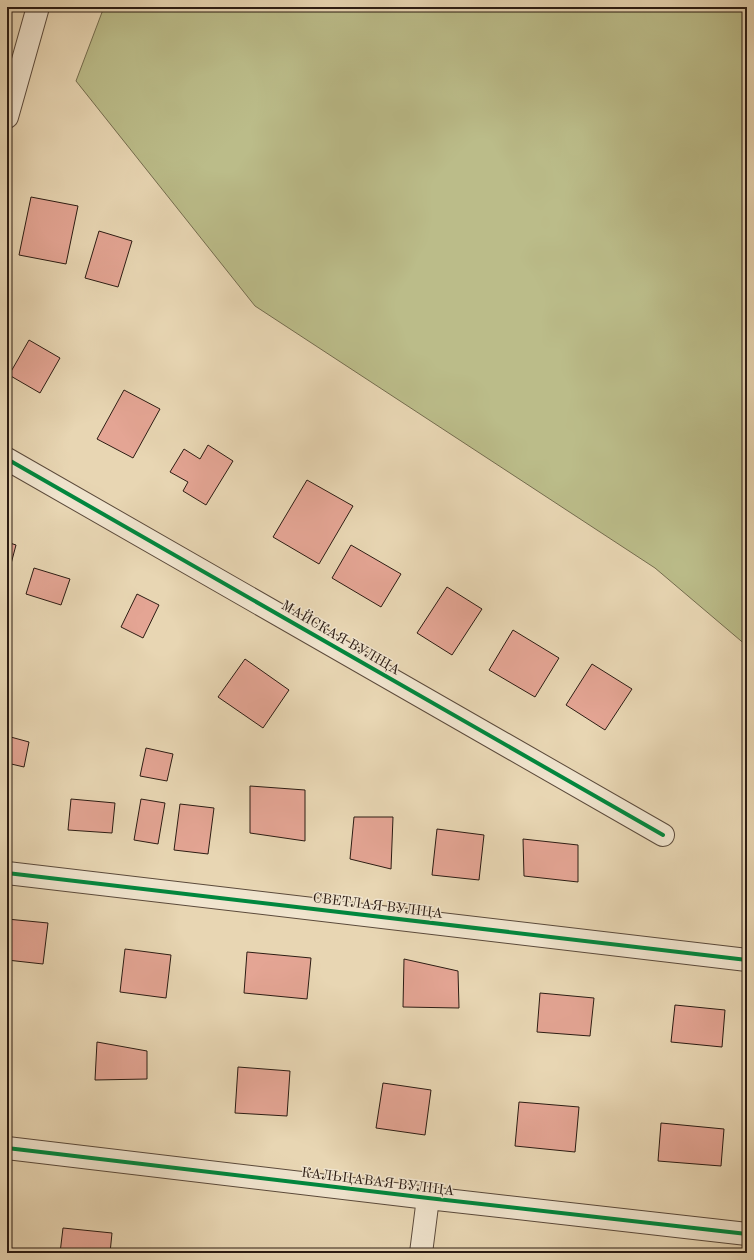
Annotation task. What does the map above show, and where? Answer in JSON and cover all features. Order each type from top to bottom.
[{"type":"street","points":[[7,117],[38,7]]},
{"type":"street","name":"МАЙСКАЯ ВУЛІЦА","points":[[7,459],[663,835]]},
{"type":"street","name":"СВЕТЛАЯ ВУЛІЦА","points":[[7,873],[747,960]]},
{"type":"street","name":"КАЛЬЦАВАЯ ВУЛІЦА","points":[[7,1148],[747,1234]]},
{"type":"street","points":[[421,1253],[428,1198]]},
{"type":"green space","points":[[104,7],[747,7],[747,646],[655,568],[255,306],[76,81]]},
{"type":"building","points":[[31,197],[78,206],[66,264],[19,255]]},
{"type":"building","points":[[99,231],[132,241],[118,287],[85,278]]},
{"type":"building","points":[[29,340],[60,358],[40,393],[9,375]]},
{"type":"building","points":[[124,390],[160,409],[133,458],[97,439]]},
{"type":"building","points":[[208,445],[233,461],[206,505],[183,491],[188,482],[170,472],[184,449],[200,459]]},
{"type":"building","points":[[307,480],[353,506],[319,564],[273,537]]},
{"type":"building","points":[[7,542],[16,545],[7,579]]},
{"type":"building","points":[[351,545],[401,574],[381,607],[332,578]]},
{"type":"building","points":[[34,568],[70,579],[61,605],[26,594]]},
{"type":"building","points":[[447,587],[482,609],[452,655],[417,633]]},
{"type":"building","points":[[137,594],[159,605],[143,638],[121,627]]},
{"type":"building","points":[[513,630],[559,658],[535,697],[489,670]]},
{"type":"building","points":[[245,659],[289,690],[263,728],[218,697]]},
{"type":"building","points":[[592,664],[632,689],[605,730],[566,705]]},
{"type":"building","points":[[7,736],[29,742],[24,767],[7,763]]},
{"type":"building","points":[[146,748],[173,754],[167,781],[140,776]]},
{"type":"building","points":[[250,786],[305,790],[305,841],[250,833]]},
{"type":"building","points":[[71,799],[115,803],[112,833],[68,830]]},
{"type":"building","points":[[141,799],[165,803],[158,844],[134,840]]},
{"type":"building","points":[[180,804],[214,808],[208,854],[174,850]]},
{"type":"building","points":[[354,817],[393,817],[391,869],[350,859]]},
{"type":"building","points":[[437,829],[484,835],[479,880],[432,875]]},
{"type":"building","points":[[523,839],[578,845],[578,882],[524,876]]},
{"type":"building","points":[[7,919],[48,923],[43,964],[7,960]]},
{"type":"building","points":[[125,949],[171,955],[166,998],[120,992]]},
{"type":"building","points":[[247,952],[311,958],[307,999],[244,993]]},
{"type":"building","points":[[404,959],[458,971],[459,1008],[403,1007]]},
{"type":"building","points":[[540,993],[594,998],[590,1036],[537,1032]]},
{"type":"building","points":[[675,1005],[725,1010],[722,1047],[671,1042]]},
{"type":"building","points":[[97,1042],[147,1051],[147,1079],[95,1080]]},
{"type":"building","points":[[238,1067],[290,1071],[287,1116],[235,1113]]},
{"type":"building","points":[[383,1083],[431,1090],[425,1135],[376,1128]]},
{"type":"building","points":[[519,1102],[579,1107],[575,1152],[515,1146]]},
{"type":"building","points":[[661,1123],[724,1129],[721,1166],[658,1161]]},
{"type":"building","points":[[63,1228],[112,1233],[110,1253],[60,1253]]},
{"type":"cycle path","points":[[7,459],[663,835]]},
{"type":"cycle path","points":[[7,873],[747,960]]},
{"type":"cycle path","points":[[7,1148],[747,1234]]}]
